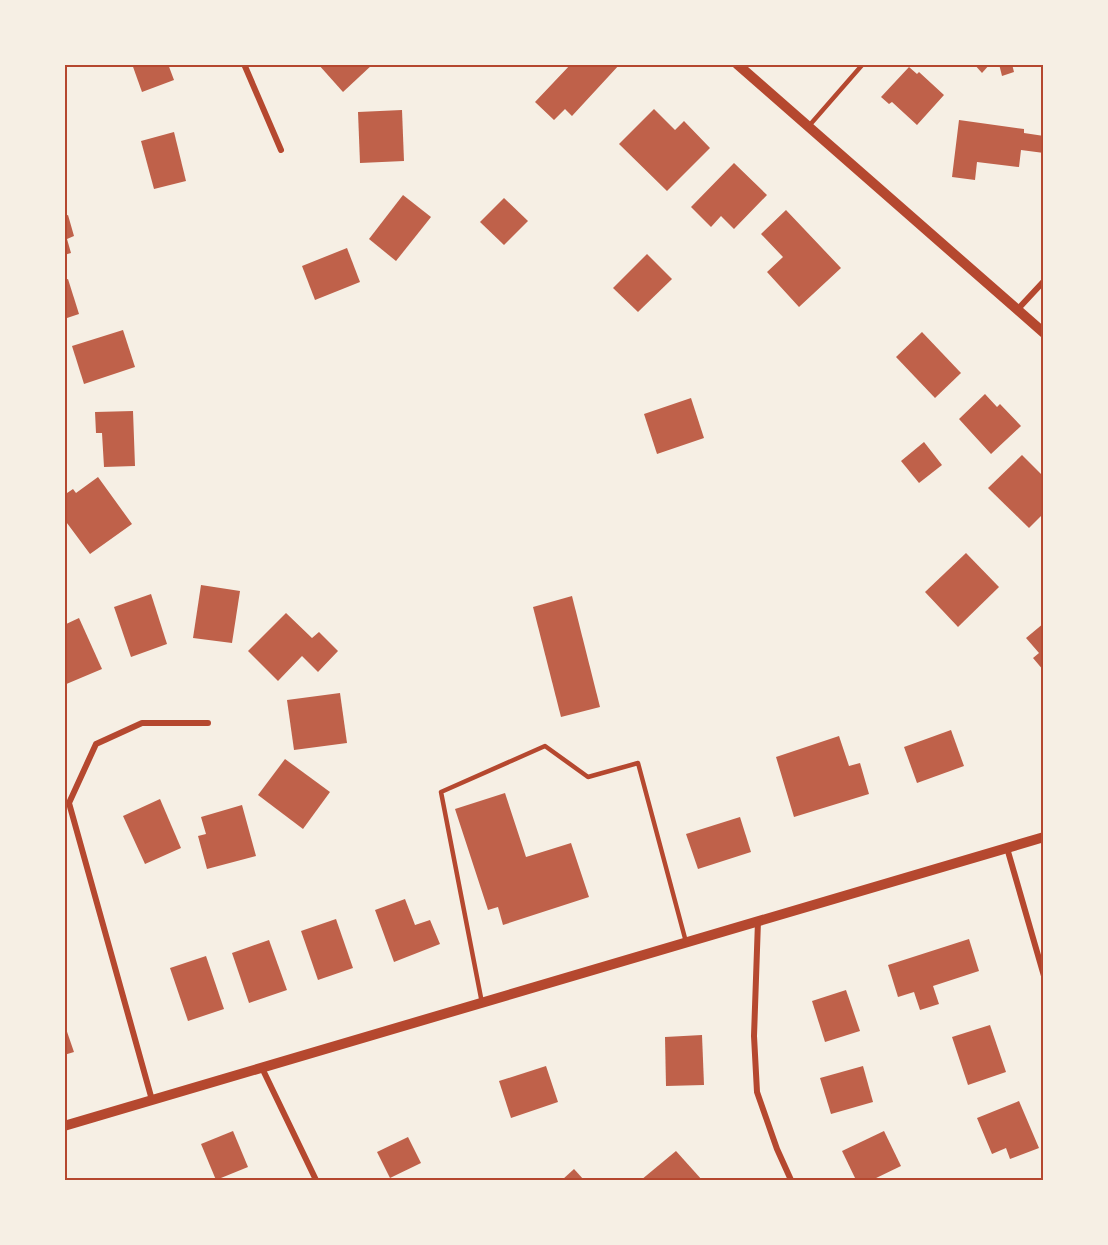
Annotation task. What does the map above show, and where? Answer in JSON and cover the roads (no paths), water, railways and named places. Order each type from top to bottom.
[{"type":"street","points":[[244,64],[281,150]]},
{"type":"street","points":[[736,64],[1044,333]]},
{"type":"street","points":[[1018,309],[1044,281]]},
{"type":"street","points":[[152,1100],[69,803],[96,744],[142,723],[208,723]]},
{"type":"street","points":[[64,1126],[1044,837]]},
{"type":"street","points":[[1007,848],[1044,975]]},
{"type":"street","points":[[758,920],[754,1036],[757,1092],[777,1149],[791,1180]]},
{"type":"street","points":[[262,1068],[316,1180]]},
{"type":"lane","points":[[808,127],[863,64]]},
{"type":"lane","points":[[482,1003],[441,792],[545,746],[588,777],[638,764],[686,942]]}]
